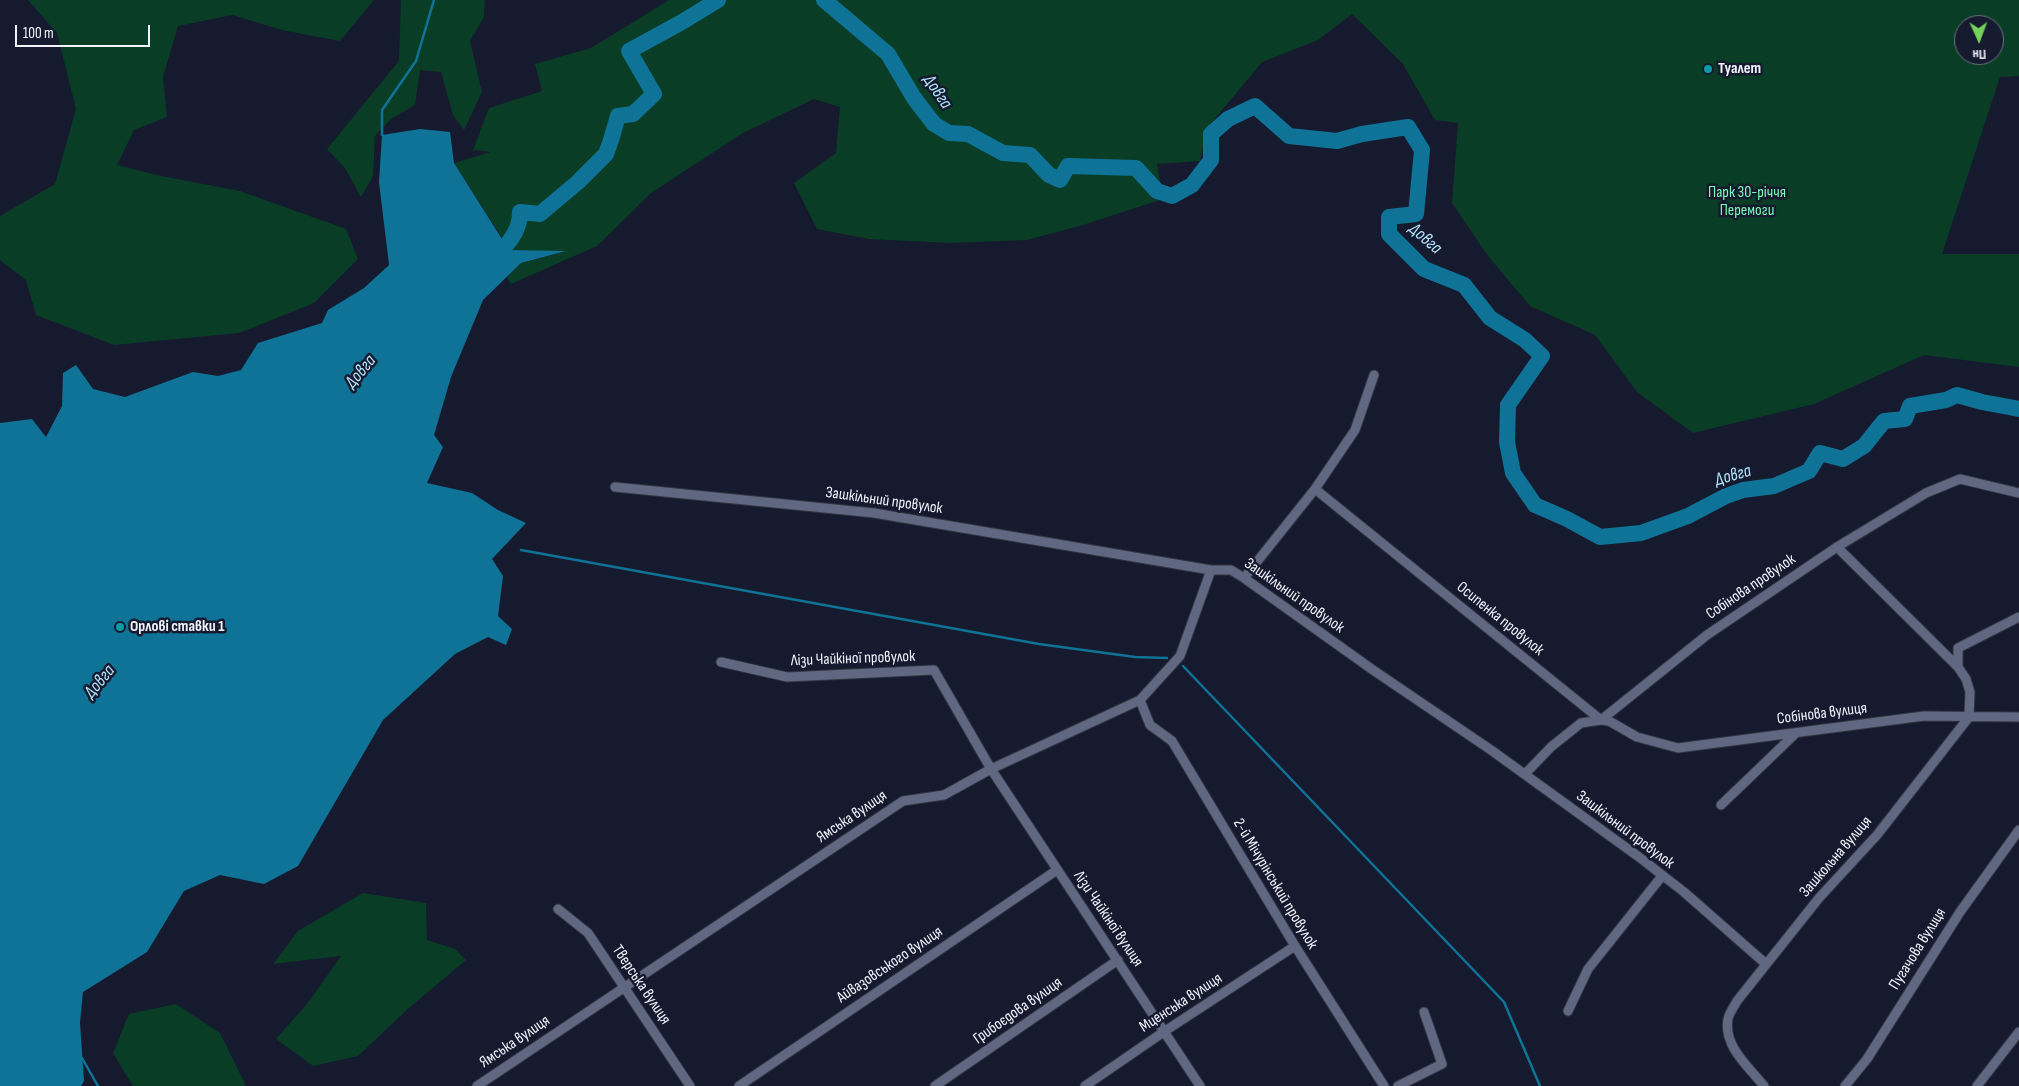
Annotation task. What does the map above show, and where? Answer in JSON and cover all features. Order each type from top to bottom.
[{"type":"street","points":[[1244,578],[1315,490],[1355,430],[1374,375]]},
{"type":"street","name":"Собінова провулок","points":[[1525,774],[1551,747],[1581,724],[1601,720],[1707,634],[1837,547],[1926,492],[1960,479],[2019,493]]},
{"type":"street","name":"Зашкільний провулок","points":[[615,487],[874,513],[1211,570],[1231,570],[1525,774],[1639,857],[1684,892],[1766,964]]},
{"type":"street","name":"Осипенка провулок","points":[[1315,490],[1601,720],[1617,725],[1637,737],[1678,748]]},
{"type":"street","points":[[1837,547],[1958,667],[1966,679],[1970,692],[1970,717],[2019,718]]},
{"type":"street","name":"Ямська вулиця","points":[[477,1086],[903,801],[944,795],[991,769],[1140,700],[1180,656],[1211,570]]},
{"type":"street","points":[[1958,667],[1958,648],[2019,617]]},
{"type":"street","name":"Лізи Чайкіної провулок","points":[[721,662],[787,677],[934,670],[991,769]]},
{"type":"street","name":"2-й Мічурінський провулок","points":[[1140,700],[1150,725],[1172,741],[1295,946],[1384,1086]]},
{"type":"street","name":"Собінова вулиця","points":[[1678,748],[1924,716],[1970,717]]},
{"type":"street","name":"Зашкольна вулиця","points":[[1764,1086],[1734,1049],[1728,1035],[1728,1018],[1737,1001],[1819,898],[1877,834],[1970,717]]},
{"type":"street","points":[[1721,805],[1796,732]]},
{"type":"street","name":"Лізи Чайкіної вулиця","points":[[991,769],[1200,1086]]},
{"type":"street","name":"Пугачова вулиця","points":[[1845,1086],[1867,1059],[1960,912],[2019,830]]},
{"type":"street","name":"Айвазовського вулиця","points":[[739,1086],[1057,870]]},
{"type":"street","points":[[1568,1011],[1588,969],[1662,876]]},
{"type":"street","name":"Тверська вулиця","points":[[558,909],[588,933],[690,1086]]},
{"type":"street","name":"Мценська вулиця","points":[[1085,1086],[1295,946]]},
{"type":"street","name":"Грибоєдова вулиця","points":[[935,1086],[1118,960]]},
{"type":"street","points":[[1398,1086],[1442,1064],[1424,1012]]},
{"type":"street","points":[[1977,1086],[2019,1032]]},
{"type":"green space","points":[[28,0],[374,0],[340,41],[282,30],[232,15],[178,26],[163,77],[167,117],[134,130],[117,165],[161,176],[240,191],[346,229],[358,259],[314,303],[239,333],[114,345],[36,315],[26,280],[0,260],[0,216],[55,184],[76,109],[57,33]]},
{"type":"green space","points":[[401,0],[485,0],[484,17],[470,41],[482,92],[464,130],[453,115],[441,72],[420,70],[415,105],[391,119],[375,136],[373,176],[361,197],[345,168],[327,149],[399,61]]},
{"type":"green space","name":"Парк 30-річчя Перемоги","points":[[669,0],[2019,0],[2019,76],[2000,77],[1942,254],[2019,254],[2019,367],[1924,355],[1814,404],[1693,433],[1637,392],[1595,335],[1530,306],[1488,256],[1452,203],[1458,123],[1435,120],[1403,64],[1352,14],[1318,40],[1262,62],[1208,127],[1200,161],[1157,164],[1163,199],[1083,225],[1027,240],[951,243],[869,239],[817,229],[794,183],[836,153],[840,107],[814,99],[743,133],[651,193],[597,246],[511,284],[507,277],[521,263],[564,252],[510,250],[454,163],[491,152],[473,150],[489,108],[542,91],[535,64],[591,48]]},
{"type":"green space","points":[[363,893],[426,903],[427,940],[455,949],[466,960],[410,1007],[358,1056],[313,1066],[276,1039],[307,1004],[341,956],[273,964],[298,931]]},
{"type":"green space","points":[[176,1004],[220,1033],[246,1086],[133,1086],[113,1053],[129,1014]]},
{"type":"water","points":[[420,129],[450,132],[454,163],[509,250],[566,251],[521,263],[483,300],[451,377],[434,435],[443,447],[427,483],[472,493],[498,510],[526,523],[492,559],[503,576],[498,616],[512,629],[506,645],[488,637],[455,654],[383,720],[298,866],[264,884],[220,875],[184,891],[147,952],[83,992],[80,1023],[84,1081],[81,1086],[0,1086],[0,423],[32,419],[46,437],[62,406],[63,373],[76,365],[93,389],[125,397],[193,372],[218,376],[241,370],[258,343],[322,323],[328,310],[364,288],[389,265],[379,182],[382,135]]},
{"type":"waterway","points":[[382,135],[382,110],[416,61],[434,0]]},
{"type":"waterway","name":"Довга","points":[[491,261],[515,233],[520,212],[540,214],[578,182],[606,154],[618,116],[633,114],[654,94],[629,51],[718,0]]},
{"type":"waterway","name":"Довга","points":[[824,0],[888,54],[914,98],[934,124],[949,133],[968,134],[1003,153],[1030,155],[1049,175],[1060,180],[1068,166],[1136,168],[1157,191],[1172,196],[1192,185],[1211,160],[1211,134],[1228,119],[1255,106],[1289,136],[1337,141],[1362,134],[1408,127],[1422,150],[1416,214],[1389,217],[1389,234],[1424,269],[1464,285],[1490,318],[1525,340],[1542,356],[1508,405],[1507,442],[1513,473],[1535,505],[1567,519],[1600,537],[1641,533],[1688,516],[1726,496],[1743,490],[1774,486],[1809,471],[1820,453],[1843,459],[1864,446],[1884,421],[1905,419],[1910,406],[1946,400],[1957,395],[2019,409]]},
{"type":"waterway","points":[[521,550],[1039,644],[1135,657],[1167,658]]},
{"type":"waterway","points":[[1183,666],[1504,1002],[1540,1086]]},
{"type":"waterway","points":[[82,1058],[98,1086]]},
{"type":"place","name":"Туалет","points":[[1708,69]]},
{"type":"place","name":"Орлові ставки 1","points":[[120,627]]}]
